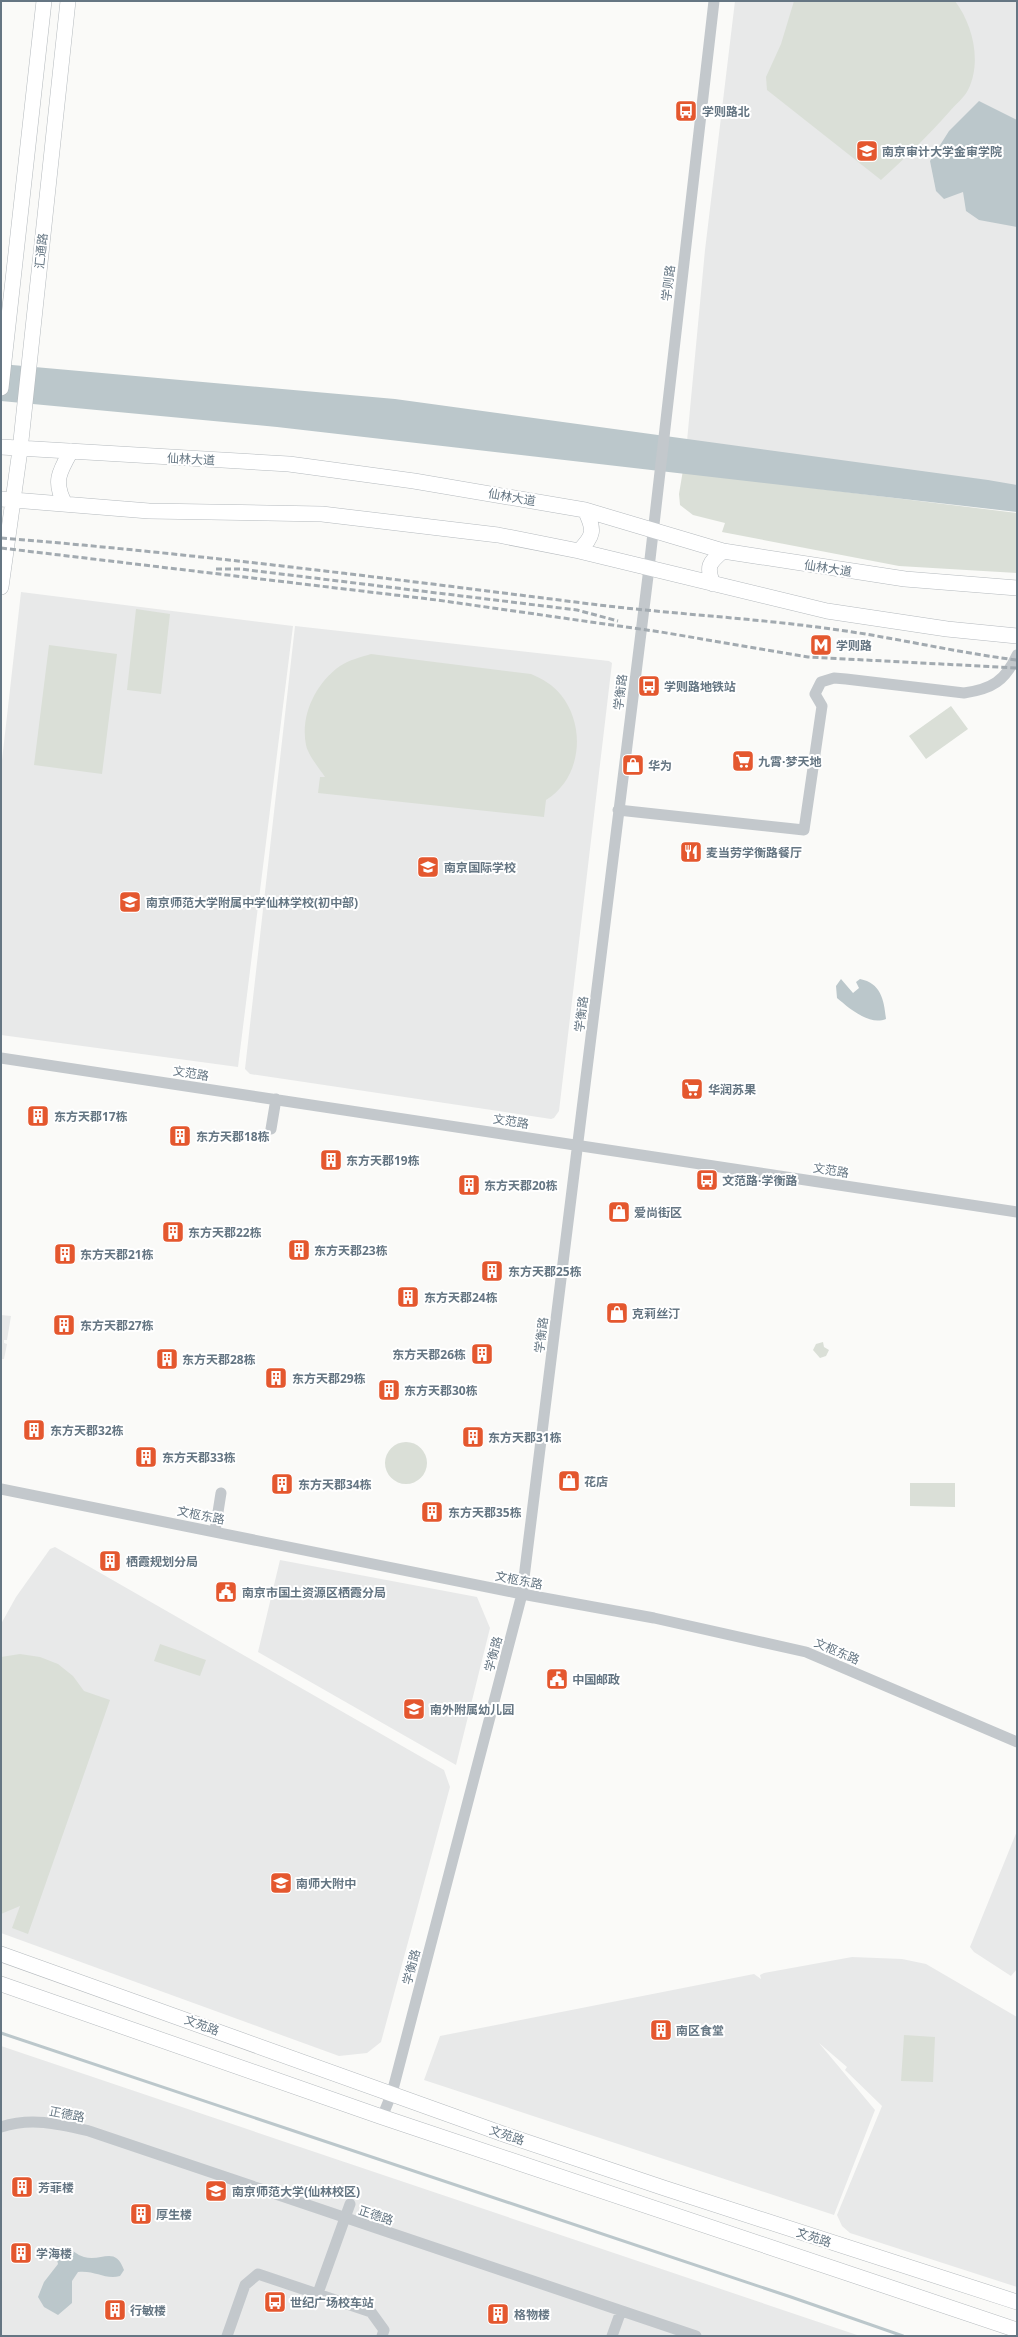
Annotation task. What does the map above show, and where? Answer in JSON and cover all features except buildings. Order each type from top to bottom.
[{"type":"main road","name":"汇通路","points":[[1,388],[44,1]]},
{"type":"main road","name":"汇通路","points":[[1,587],[6,500],[20,450],[68,1]]},
{"type":"main road","name":"仙林大道","points":[[1,447],[20,450],[71,451],[289,464],[422,482],[585,510],[723,551],[905,579],[1017,588]]},
{"type":"main road","points":[[65,504],[58,491],[59,473],[71,451]]},
{"type":"main road","points":[[6,500],[149,511],[322,514],[498,535],[579,551],[827,611],[947,629],[1017,636]]},
{"type":"main road","points":[[579,551],[591,538],[592,525],[585,510]]},
{"type":"main road","points":[[713,584],[708,572],[711,562],[723,551]]},
{"type":"main road","name":"文苑路","points":[[1,1954],[506,2135],[664,2188],[1017,2302]]},
{"type":"main road","name":"文苑路","points":[[1,1984],[382,2117],[1017,2330]]},
{"type":"street","name":"学则路","points":[[649,568],[652,530],[714,1]]},
{"type":"street","name":"学衡路","points":[[382,2117],[392,2093],[522,1594],[649,568]]},
{"type":"street","points":[[618,810],[804,830],[822,706],[815,694],[821,682],[834,678],[846,679],[964,694],[978,691],[1008,674],[1017,655]]},
{"type":"street","name":"文范路","points":[[1,1058],[1017,1212]]},
{"type":"street","points":[[271,1129],[276,1099]]},
{"type":"street","name":"文枢东路","points":[[1,1489],[522,1594],[654,1618],[806,1652],[1017,1742]]},
{"type":"street","points":[[215,1531],[221,1493]]},
{"type":"street","name":"正德路","points":[[1,2127],[16,2122],[51,2122],[89,2131],[696,2336]]},
{"type":"street","points":[[318,2293],[346,2219],[350,2204]]},
{"type":"street","points":[[227,2336],[245,2285],[258,2274],[371,2312],[384,2330],[382,2336]]},
{"type":"street","points":[[612,2336],[621,2311]]},
{"type":"shaded area","name":"南京审计大学金审学院","points":[[735,1],[1017,1],[1017,488],[687,441],[705,250]]},
{"type":"shaded area","points":[[794,1],[955,1],[967,21],[974,44],[975,56],[972,79],[968,90],[962,99],[925,138],[881,180],[767,90],[766,77],[781,44]]},
{"type":"shaded area","points":[[979,101],[1017,120],[1017,227],[979,220],[966,211],[963,192],[944,199],[936,191],[930,161],[949,131]]},
{"type":"shaded area","points":[[1,364],[395,399],[988,480],[1017,485],[1017,512],[277,427],[1,401]]},
{"type":"shaded area","points":[[683,470],[699,474],[1017,513],[1017,573],[899,566],[722,532],[725,523],[693,515],[680,505],[679,494]]},
{"type":"shaded area","name":"南京师范大学附属中学仙林学校(初中部)","points":[[21,592],[293,626],[238,1067],[1,1035],[1,769]]},
{"type":"shaded area","points":[[136,609],[170,614],[161,694],[127,690]]},
{"type":"shaded area","name":"南京国际学校","points":[[295,626],[609,661],[612,663],[559,1111],[554,1118],[551,1119],[250,1074],[245,1069]]},
{"type":"shaded area","points":[[49,645],[117,654],[102,774],[34,765]]},
{"type":"shaded area","points":[[371,654],[531,674],[544,680],[555,688],[569,708],[574,721],[577,736],[576,751],[573,765],[567,779],[558,790],[546,800],[544,817],[318,793],[320,777],[325,777],[309,753],[306,745],[305,722],[308,711],[317,691],[331,673],[351,660]]},
{"type":"shaded area","points":[[951,706],[968,729],[926,759],[909,736]]},
{"type":"shaded area","points":[[841,979],[853,993],[859,988],[856,982],[860,979],[873,984],[880,993],[886,1019],[880,1021],[866,1018],[853,1011],[837,998],[836,986]]},
{"type":"shaded area","points":[[1,1315],[11,1316],[7,1340],[4,1340],[4,1343],[7,1344],[4,1359],[1,1359]]},
{"type":"shaded area","points":[[823,1342],[824,1347],[829,1350],[826,1356],[820,1358],[813,1350],[816,1344]]},
{"type":"shaded area","points":[[402,1442],[410,1442],[418,1445],[424,1451],[427,1463],[424,1475],[418,1481],[410,1484],[402,1484],[394,1481],[388,1475],[385,1467],[385,1459],[388,1451],[394,1445]]},
{"type":"shaded area","points":[[910,1483],[955,1483],[955,1507],[910,1506]]},
{"type":"shaded area","points":[[55,1547],[444,1770],[450,1787],[381,2042],[367,2053],[339,2056],[1,1933],[1,1624],[16,1597],[50,1549]]},
{"type":"shaded area","name":"南外附属幼儿园","points":[[280,1560],[477,1597],[490,1628],[456,1765],[258,1652]]},
{"type":"shaded area","points":[[160,1644],[206,1660],[200,1676],[154,1661]]},
{"type":"shaded area","points":[[20,1654],[40,1657],[58,1664],[73,1676],[84,1691],[110,1700],[28,1934],[12,1928],[20,1906],[1,1914],[1,1657]]},
{"type":"shaded area","points":[[1017,1831],[1017,1969],[1011,1976],[974,1952],[970,1947]]},
{"type":"shaded area","points":[[852,1957],[902,1959],[926,1964],[1017,2017],[1017,2287],[850,2233],[842,2226],[837,2215],[882,2106],[845,2070],[847,2067],[819,2043],[875,2110],[834,2215],[424,2080],[440,2036],[754,1974],[761,1979],[760,1975],[764,1973]]},
{"type":"shaded area","points":[[904,2035],[935,2037],[933,2082],[901,2081]]},
{"type":"shaded area","name":"南京师范大学(仙林校区)","points":[[1,2046],[860,2336],[1,2336]]},
{"type":"shaded area","points":[[64,2247],[84,2257],[97,2258],[112,2256],[120,2262],[124,2270],[120,2276],[115,2277],[90,2272],[78,2272],[72,2281],[72,2303],[58,2315],[44,2307],[38,2297],[44,2282],[58,2264],[56,2255],[60,2248]]},
{"type":"waterway","points":[[1,2033],[791,2297],[903,2336]]},
{"type":"railway","points":[[1,538],[76,544],[226,560],[599,605],[848,631],[969,653],[1017,660]]},
{"type":"railway","points":[[1,548],[437,600],[661,632],[808,657],[1017,668]]},
{"type":"railway","points":[[216,569],[240,569],[577,610],[618,621]]},
{"type":"place","name":"学则路北","points":[[686,111]]},
{"type":"place","name":"南京审计大学金审学院","points":[[867,151]]},
{"type":"place","name":"学则路","points":[[821,645]]},
{"type":"place","name":"学则路地铁站","points":[[649,686]]},
{"type":"place","name":"九霄·梦天地","points":[[743,761]]},
{"type":"place","name":"华为","points":[[633,765]]},
{"type":"place","name":"麦当劳学衡路餐厅","points":[[691,852]]},
{"type":"place","name":"南京国际学校","points":[[428,867]]},
{"type":"place","name":"南京师范大学附属中学仙林学校(初中部)","points":[[130,902]]},
{"type":"place","name":"华润苏果","points":[[692,1089]]},
{"type":"place","name":"东方天郡17栋","points":[[38,1116]]},
{"type":"place","name":"东方天郡18栋","points":[[180,1136]]},
{"type":"place","name":"东方天郡19栋","points":[[331,1160]]},
{"type":"place","name":"文范路·学衡路","points":[[707,1180]]},
{"type":"place","name":"东方天郡20栋","points":[[469,1185]]},
{"type":"place","name":"爱尚街区","points":[[619,1212]]},
{"type":"place","name":"东方天郡22栋","points":[[173,1232]]},
{"type":"place","name":"东方天郡23栋","points":[[299,1250]]},
{"type":"place","name":"东方天郡21栋","points":[[65,1254]]},
{"type":"place","name":"东方天郡25栋","points":[[492,1271]]},
{"type":"place","name":"东方天郡24栋","points":[[408,1297]]},
{"type":"place","name":"克莉丝汀","points":[[617,1313]]},
{"type":"place","name":"东方天郡27栋","points":[[64,1325]]},
{"type":"place","name":"东方天郡26栋","points":[[482,1354]]},
{"type":"place","name":"东方天郡28栋","points":[[167,1359]]},
{"type":"place","name":"东方天郡29栋","points":[[276,1378]]},
{"type":"place","name":"东方天郡30栋","points":[[389,1390]]},
{"type":"place","name":"东方天郡32栋","points":[[34,1430]]},
{"type":"place","name":"东方天郡31栋","points":[[473,1437]]},
{"type":"place","name":"东方天郡33栋","points":[[146,1457]]},
{"type":"place","name":"花店","points":[[569,1481]]},
{"type":"place","name":"东方天郡34栋","points":[[282,1484]]},
{"type":"place","name":"东方天郡35栋","points":[[432,1512]]},
{"type":"place","name":"栖霞规划分局","points":[[110,1561]]},
{"type":"place","name":"南京市国土资源区栖霞分局","points":[[226,1592]]},
{"type":"place","name":"中国邮政","points":[[557,1679]]},
{"type":"place","name":"南外附属幼儿园","points":[[414,1709]]},
{"type":"place","name":"南师大附中","points":[[281,1883]]},
{"type":"place","name":"南区食堂","points":[[661,2030]]},
{"type":"place","name":"芳菲楼","points":[[22,2187]]},
{"type":"place","name":"南京师范大学(仙林校区)","points":[[216,2191]]},
{"type":"place","name":"厚生楼","points":[[141,2214]]},
{"type":"place","name":"学海楼","points":[[21,2253]]},
{"type":"place","name":"世纪广场校车站","points":[[275,2302]]},
{"type":"place","name":"行敏楼","points":[[115,2310]]},
{"type":"place","name":"格物楼","points":[[498,2314]]}]
